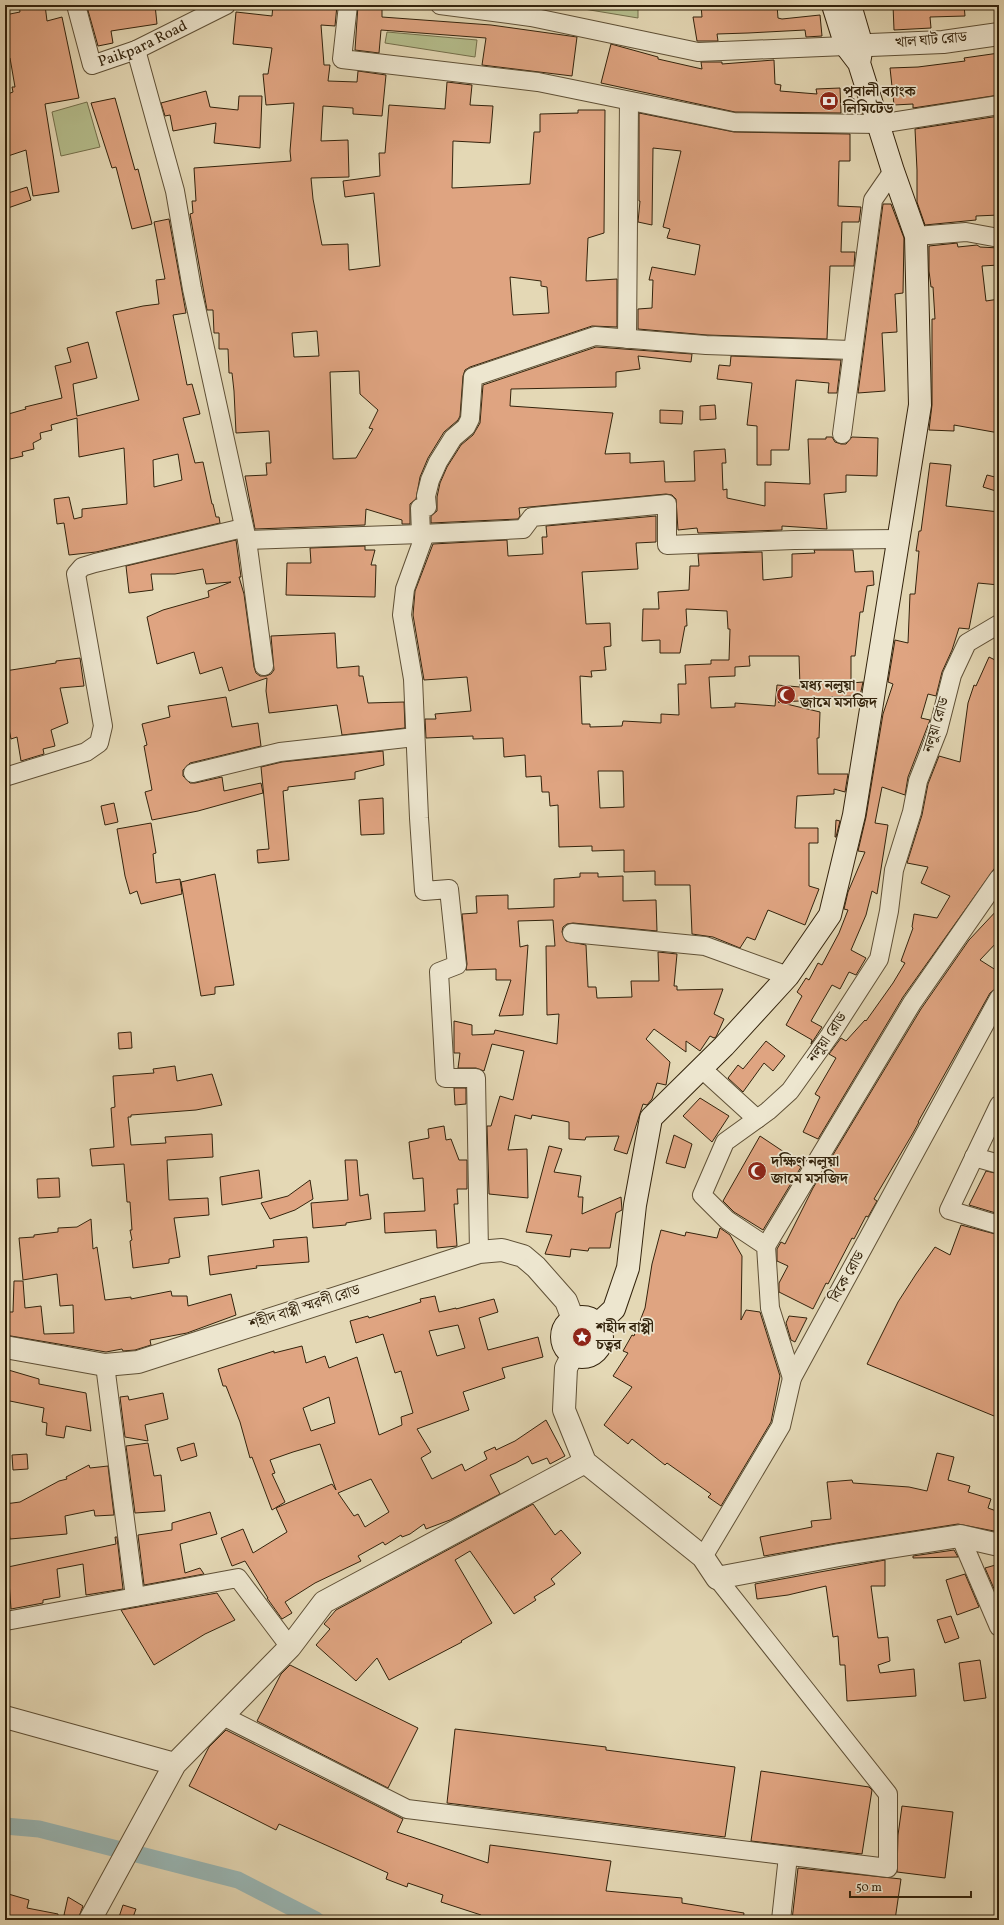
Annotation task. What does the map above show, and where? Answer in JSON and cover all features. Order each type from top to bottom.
[{"type":"street","name":"Paikpara Road","points":[[76,5],[92,64],[136,50],[226,5]]},
{"type":"street","points":[[348,5],[342,59],[538,82],[734,122],[879,124],[999,105]]},
{"type":"street","points":[[440,5],[531,17],[698,52],[856,52]]},
{"type":"street","points":[[598,1324],[614,1309],[628,1268],[635,1205],[651,1118],[724,1046],[788,976],[830,915],[854,816],[920,405],[916,236],[893,172],[856,52],[833,5]]},
{"type":"street","points":[[850,5],[856,52]]},
{"type":"street","name":"খাল ঘাট রোড","points":[[856,52],[999,34]]},
{"type":"street","points":[[136,50],[175,191],[192,289],[245,534],[264,666]]},
{"type":"street","points":[[627,339],[629,101]]},
{"type":"street","points":[[842,434],[873,200],[893,172]]},
{"type":"street","points":[[916,236],[966,232],[999,238]]},
{"type":"street","points":[[479,1252],[476,1078],[445,1078],[439,972],[456,965],[449,889],[424,891],[413,679],[402,614],[405,589],[423,534],[420,508],[427,507],[426,496],[430,480],[453,438],[466,427],[470,419],[473,377],[595,336],[706,345],[852,350]]},
{"type":"street","points":[[5,777],[86,752],[99,743],[103,726],[76,574],[82,567],[95,563],[245,534],[423,534],[523,529],[532,517],[667,504],[667,544],[794,540],[898,539]]},
{"type":"street","name":"নলুয়া রোড","points":[[766,1246],[727,1220],[702,1195],[725,1142],[757,1119],[790,1091],[830,1035],[879,959],[889,911],[894,870],[912,812],[918,781],[938,730],[952,675],[967,643],[999,624]]},
{"type":"street","points":[[193,773],[280,752],[415,737]]},
{"type":"street","points":[[792,1378],[770,1308],[766,1246],[912,1004],[999,878]]},
{"type":"street","points":[[572,933],[705,946],[788,976]]},
{"type":"street","name":"বিকে রোড","points":[[703,1557],[781,1426],[792,1378],[992,1027],[999,998]]},
{"type":"street","points":[[701,1068],[757,1119]]},
{"type":"street","points":[[999,1105],[949,1210],[999,1226]]},
{"type":"street","points":[[974,1157],[999,1164]]},
{"type":"street","name":"শহীদ বাপ্পী স্মরণী রোড","points":[[5,1347],[105,1365],[138,1362],[479,1252],[502,1250],[523,1256],[536,1267],[566,1301],[574,1319]]},
{"type":"street","points":[[586,1317],[598,1324],[603,1337],[598,1350],[586,1356],[573,1354],[564,1345],[562,1339],[565,1327],[574,1319],[586,1317]]},
{"type":"street","points":[[223,1716],[408,1809],[888,1868],[888,1794],[717,1578],[703,1557],[585,1462],[564,1410],[566,1368],[573,1354]]},
{"type":"street","points":[[105,1365],[135,1597]]},
{"type":"street","points":[[90,1920],[175,1764],[290,1647],[324,1602],[585,1462]]},
{"type":"street","points":[[717,1578],[839,1555],[960,1536],[999,1545]]},
{"type":"street","points":[[960,1536],[999,1627]]},
{"type":"street","points":[[6,1621],[238,1578],[290,1647]]},
{"type":"street","points":[[5,1717],[175,1764]]},
{"type":"street","points":[[781,1920],[788,1856]]},
{"type":"green space","points":[[560,5],[641,5],[638,9],[638,18]]},
{"type":"green space","points":[[387,32],[477,40],[475,57],[385,43]]},
{"type":"green space","points":[[87,102],[100,147],[61,156],[52,112]]},
{"type":"building","points":[[19,5],[45,5],[47,21],[62,17],[79,98],[45,104],[59,192],[33,196],[26,150],[5,157],[5,95],[13,92],[12,87],[15,87],[10,58],[5,58],[5,15],[20,12]]},
{"type":"building","points":[[101,5],[155,5],[157,24],[111,31],[113,43],[98,46],[87,7]]},
{"type":"building","points":[[273,5],[337,5],[335,26],[321,25],[324,65],[330,65],[328,81],[357,82],[358,71],[386,75],[382,116],[353,114],[353,108],[323,106],[321,141],[348,140],[349,177],[311,178],[313,199],[322,245],[348,244],[349,270],[380,266],[374,193],[345,197],[343,181],[380,176],[379,153],[385,153],[389,105],[445,109],[447,82],[472,85],[470,105],[493,106],[490,143],[453,141],[452,188],[530,184],[534,132],[540,132],[540,114],[578,113],[578,110],[605,110],[604,233],[588,238],[586,281],[617,279],[617,327],[592,326],[465,370],[463,376],[460,416],[458,420],[444,432],[428,458],[420,477],[416,499],[410,504],[410,524],[402,524],[402,520],[366,509],[365,525],[255,529],[245,476],[267,475],[266,463],[271,463],[269,431],[236,433],[234,391],[232,373],[229,373],[228,349],[219,349],[219,333],[214,333],[213,310],[207,310],[190,214],[193,213],[192,201],[196,201],[194,168],[291,161],[290,151],[294,103],[266,105],[263,74],[268,74],[272,48],[233,44],[236,12],[272,16]],"holes":[[[510,277],[541,281],[541,286],[547,287],[549,313],[513,315]],[[317,331],[319,356],[294,357],[292,333]],[[359,371],[360,394],[378,410],[369,428],[373,429],[356,458],[333,459],[330,372]]]},
{"type":"building","points":[[358,5],[382,5],[382,17],[491,25],[577,37],[572,76],[482,65],[486,38],[381,30],[379,53],[355,50]]},
{"type":"building","points":[[701,5],[777,5],[778,18],[782,19],[820,15],[822,36],[806,37],[805,30],[717,34],[718,41],[697,41],[693,17],[702,17]]},
{"type":"building","points":[[893,5],[964,5],[965,16],[930,17],[931,28],[894,30]]},
{"type":"building","points":[[611,44],[658,57],[658,59],[702,69],[701,62],[722,62],[722,64],[774,60],[775,84],[781,85],[780,91],[817,94],[816,89],[840,88],[841,113],[735,112],[601,83]]},
{"type":"building","points":[[999,53],[999,95],[913,108],[913,104],[894,105],[890,68],[918,67],[965,61],[964,58]]},
{"type":"building","points":[[206,91],[210,107],[238,110],[239,96],[262,96],[260,148],[214,143],[216,123],[173,131],[170,115],[165,116],[161,103]]},
{"type":"building","points":[[115,98],[135,170],[138,169],[152,224],[132,229],[116,167],[112,168],[91,103]]},
{"type":"building","points":[[639,113],[734,132],[850,134],[850,161],[839,161],[838,206],[861,207],[859,222],[842,222],[841,252],[855,252],[854,266],[830,266],[827,339],[707,335],[638,329],[638,309],[652,308],[653,280],[649,280],[652,267],[695,275],[700,245],[667,238],[670,229],[663,227],[681,151],[653,148],[652,225],[638,222],[640,201]]},
{"type":"building","points":[[999,116],[999,215],[976,216],[976,220],[925,225],[917,202],[915,129]]},
{"type":"building","points":[[27,187],[31,200],[5,209],[5,194]]},
{"type":"building","points":[[883,204],[891,204],[904,238],[903,293],[895,294],[897,332],[882,333],[885,391],[858,393]]},
{"type":"building","points":[[169,219],[186,313],[173,315],[187,385],[192,384],[200,414],[183,418],[195,463],[203,462],[212,504],[216,517],[219,517],[220,523],[96,552],[69,555],[64,523],[57,524],[54,499],[69,497],[74,519],[82,517],[82,509],[127,504],[124,448],[79,457],[77,418],[51,425],[52,430],[40,433],[41,439],[33,443],[34,449],[22,452],[23,456],[10,459],[5,437],[5,415],[26,409],[25,407],[62,398],[55,366],[71,362],[67,348],[88,342],[97,378],[73,384],[77,416],[139,400],[116,312],[159,304],[156,280],[165,279],[154,222]],"holes":[[[178,454],[182,480],[154,487],[153,460]]]},
{"type":"building","points":[[957,243],[958,247],[977,245],[980,247],[999,248],[999,265],[982,266],[986,301],[999,299],[999,433],[954,425],[954,431],[929,430],[932,405],[932,319],[935,319],[933,287],[931,287],[929,271],[929,246]]},
{"type":"building","points":[[596,347],[692,354],[691,362],[638,356],[640,369],[616,372],[616,387],[511,389],[510,406],[613,413],[605,454],[630,453],[630,463],[664,461],[665,482],[695,481],[694,451],[725,449],[726,463],[722,463],[723,490],[727,489],[727,498],[765,506],[765,482],[810,484],[808,439],[826,439],[826,437],[832,437],[835,442],[846,444],[852,437],[878,438],[877,476],[846,475],[846,492],[824,494],[827,529],[782,526],[782,530],[698,533],[697,528],[678,530],[676,499],[672,495],[666,494],[519,508],[520,516],[518,519],[431,523],[431,516],[437,511],[437,497],[440,483],[447,467],[461,445],[473,435],[480,423],[483,385]]},
{"type":"building","points":[[731,356],[841,360],[837,393],[828,393],[829,383],[796,380],[789,450],[771,450],[771,465],[757,465],[757,426],[747,425],[752,383],[717,379],[719,365],[730,366]]},
{"type":"building","points":[[715,405],[716,419],[700,420],[700,406]]},
{"type":"building","points":[[660,410],[683,411],[682,424],[660,423]]},
{"type":"building","points":[[930,463],[951,465],[946,506],[999,512],[999,585],[978,583],[969,629],[959,628],[952,650],[942,672],[936,696],[928,694],[921,718],[930,720],[908,777],[905,795],[882,787],[875,823],[888,825],[877,894],[872,891],[866,915],[851,950],[866,958],[856,975],[849,972],[840,989],[832,985],[811,1021],[822,1027],[811,1044],[812,1040],[786,1025],[802,996],[797,992],[806,978],[809,980],[818,963],[822,965],[839,933],[848,910],[844,909],[848,892],[865,852],[858,851],[866,817],[883,714],[893,684],[888,682],[895,640],[908,643],[910,594],[915,594],[919,551],[916,551],[919,531],[921,531]]},
{"type":"building","points":[[987,475],[999,478],[999,492],[983,487]]},
{"type":"building","points":[[656,516],[656,542],[636,543],[638,569],[582,572],[586,624],[610,623],[611,646],[604,647],[606,670],[591,671],[592,677],[580,676],[582,724],[590,724],[590,727],[622,726],[623,721],[661,723],[661,714],[679,715],[678,684],[686,684],[685,665],[711,664],[711,660],[729,660],[730,629],[728,629],[727,611],[686,609],[687,626],[685,626],[680,653],[660,653],[660,640],[642,641],[643,609],[659,609],[658,592],[689,590],[690,566],[699,566],[698,554],[762,552],[763,580],[792,577],[792,554],[815,553],[814,550],[853,550],[855,572],[873,571],[874,585],[867,586],[863,612],[860,612],[855,656],[851,656],[851,683],[863,682],[860,696],[821,697],[821,700],[778,702],[820,712],[819,738],[817,738],[818,774],[848,774],[845,792],[834,789],[834,794],[797,796],[795,828],[818,828],[818,843],[809,843],[809,886],[819,889],[805,925],[768,910],[755,940],[747,937],[740,948],[713,937],[692,934],[690,885],[655,885],[655,871],[624,872],[624,850],[592,851],[592,846],[559,847],[558,805],[550,806],[549,792],[542,792],[541,776],[526,777],[525,755],[504,757],[503,738],[473,739],[473,736],[426,738],[425,719],[436,719],[435,714],[471,711],[467,677],[424,680],[413,615],[415,591],[433,544],[507,540],[508,556],[543,554],[542,537],[547,537],[546,526]],"holes":[[[749,656],[799,656],[800,687],[777,685],[775,706],[735,703],[735,707],[711,708],[709,677],[735,676],[735,667],[750,666]],[[598,771],[623,771],[624,807],[600,808]]]},
{"type":"building","points":[[236,540],[241,577],[239,577],[244,594],[256,673],[260,676],[266,676],[271,674],[274,670],[271,636],[335,633],[337,668],[359,666],[359,676],[363,676],[368,703],[404,702],[405,728],[342,735],[337,705],[269,713],[266,691],[267,678],[229,691],[222,667],[200,674],[194,652],[157,664],[147,617],[163,610],[209,597],[208,591],[231,582],[206,584],[203,569],[175,574],[151,574],[153,590],[129,593],[126,566]]},
{"type":"building","points":[[365,546],[365,550],[375,550],[371,565],[376,565],[375,597],[286,595],[287,563],[311,563],[310,548]]},
{"type":"building","points":[[989,657],[999,662],[999,862],[903,997],[818,1139],[803,1132],[820,1097],[815,1094],[836,1058],[829,1054],[841,1038],[846,1041],[865,1020],[866,1021],[893,983],[905,963],[901,961],[913,928],[914,914],[937,918],[950,896],[921,883],[928,867],[907,863],[922,815],[928,784],[939,756],[960,762],[968,703],[974,685],[976,686]]},
{"type":"building","points":[[80,658],[84,686],[60,688],[68,723],[51,730],[55,746],[43,749],[44,754],[21,761],[17,737],[11,739],[5,709],[5,671]]},
{"type":"building","points":[[226,697],[232,727],[258,723],[261,746],[190,763],[183,770],[183,776],[190,783],[222,777],[224,791],[261,783],[263,793],[198,811],[152,820],[145,792],[152,790],[144,746],[147,745],[142,724],[170,717],[168,706]]},
{"type":"building","points":[[383,751],[384,765],[355,772],[355,779],[288,787],[288,790],[283,791],[289,860],[258,863],[257,850],[269,849],[261,767],[282,762]]},
{"type":"building","points":[[383,798],[384,834],[361,835],[359,800]]},
{"type":"building","points":[[114,803],[118,822],[105,825],[101,806]]},
{"type":"building","points":[[836,820],[840,821],[835,837]]},
{"type":"building","points":[[151,823],[156,853],[153,854],[156,883],[180,879],[182,894],[141,904],[137,891],[130,894],[125,876],[117,829]]},
{"type":"building","points":[[580,873],[598,873],[598,877],[623,876],[623,901],[656,900],[657,931],[573,923],[567,924],[563,927],[562,932],[566,941],[586,945],[588,987],[596,987],[597,998],[632,997],[631,981],[659,981],[658,952],[677,954],[674,986],[677,986],[677,990],[723,989],[714,1014],[724,1019],[716,1037],[714,1038],[710,1036],[700,1051],[686,1041],[686,1052],[654,1029],[646,1039],[670,1062],[666,1085],[657,1083],[652,1099],[647,1105],[643,1104],[627,1154],[614,1150],[619,1136],[586,1137],[585,1140],[569,1139],[569,1122],[532,1115],[531,1119],[515,1115],[508,1150],[527,1149],[528,1198],[489,1194],[487,1126],[491,1126],[500,1096],[513,1100],[524,1051],[492,1044],[484,1071],[476,1068],[458,1068],[460,1053],[454,1053],[454,1021],[472,1025],[472,1035],[494,1034],[495,1030],[557,1044],[559,1014],[547,1015],[546,946],[555,946],[553,920],[518,921],[520,947],[528,945],[523,1015],[499,1016],[511,980],[496,980],[496,969],[466,970],[467,964],[462,914],[477,913],[476,896],[508,895],[508,909],[554,907],[554,879],[580,877]]},
{"type":"building","points":[[215,874],[234,985],[215,987],[215,994],[201,996],[181,882]]},
{"type":"building","points":[[999,908],[999,940],[980,960],[999,972],[999,986],[990,993],[913,1133],[874,1199],[877,1201],[868,1217],[866,1216],[854,1239],[852,1238],[813,1309],[779,1292],[779,1283],[788,1266],[777,1261],[777,1249],[781,1242],[785,1244],[813,1188],[921,1009],[969,940]]},
{"type":"building","points":[[131,1032],[132,1048],[119,1049],[118,1033]]},
{"type":"building","points":[[766,1041],[785,1056],[773,1071],[764,1063],[743,1092],[728,1078],[738,1065],[743,1069]]},
{"type":"building","points":[[175,1066],[177,1081],[212,1074],[222,1105],[196,1110],[131,1115],[131,1117],[128,1117],[131,1145],[166,1143],[165,1137],[212,1134],[213,1157],[167,1160],[169,1200],[208,1198],[209,1215],[174,1218],[180,1257],[169,1259],[169,1263],[133,1268],[130,1241],[132,1240],[130,1230],[132,1230],[130,1202],[127,1202],[124,1164],[92,1166],[90,1149],[114,1147],[111,1108],[115,1107],[113,1076],[154,1073],[153,1069]]},
{"type":"building","points":[[454,1088],[466,1088],[466,1104],[455,1105]]},
{"type":"building","points":[[700,1098],[729,1116],[712,1142],[683,1116]]},
{"type":"building","points":[[444,1126],[446,1140],[451,1139],[459,1160],[467,1160],[467,1189],[457,1189],[458,1204],[454,1204],[457,1246],[437,1248],[436,1230],[385,1233],[384,1213],[425,1211],[423,1178],[413,1179],[409,1142],[429,1138],[428,1129]]},
{"type":"building","points":[[674,1135],[692,1144],[685,1168],[666,1163]]},
{"type":"building","points":[[760,1136],[784,1152],[782,1155],[801,1167],[763,1230],[734,1212],[723,1201]]},
{"type":"building","points":[[549,1146],[562,1149],[554,1172],[581,1176],[578,1197],[583,1197],[582,1214],[621,1197],[622,1210],[616,1213],[610,1248],[589,1248],[588,1251],[571,1249],[570,1257],[545,1254],[552,1235],[526,1232]]},
{"type":"building","points":[[345,1160],[357,1160],[360,1196],[368,1194],[371,1219],[346,1223],[346,1225],[313,1228],[311,1203],[348,1200]]},
{"type":"building","points":[[259,1170],[262,1198],[222,1205],[220,1177]]},
{"type":"building","points":[[986,1171],[999,1174],[999,1214],[969,1205]]},
{"type":"building","points":[[59,1178],[60,1197],[38,1198],[37,1179]]},
{"type":"building","points":[[310,1180],[313,1199],[295,1210],[270,1219],[261,1203],[288,1196]]},
{"type":"building","points":[[91,1219],[93,1249],[97,1247],[105,1300],[131,1297],[131,1299],[171,1291],[172,1296],[187,1296],[188,1306],[231,1294],[236,1315],[187,1333],[150,1340],[151,1345],[135,1350],[123,1351],[122,1349],[106,1352],[5,1335],[5,1312],[13,1312],[14,1281],[23,1281],[25,1308],[41,1306],[44,1334],[74,1333],[73,1305],[60,1306],[57,1274],[23,1280],[19,1238],[34,1237],[34,1235],[58,1232],[58,1228],[77,1227]]},
{"type":"building","points":[[961,1225],[999,1235],[999,1418],[867,1364],[898,1302],[916,1274],[935,1247],[950,1255]]},
{"type":"building","points":[[720,1228],[730,1235],[742,1256],[741,1320],[746,1310],[760,1312],[780,1376],[771,1422],[721,1506],[708,1497],[711,1494],[667,1463],[665,1465],[632,1439],[628,1444],[604,1425],[632,1387],[613,1376],[628,1353],[623,1351],[632,1335],[634,1336],[645,1308],[652,1264],[661,1230],[685,1236],[686,1232],[717,1238]]},
{"type":"building","points":[[307,1237],[309,1262],[256,1266],[257,1268],[210,1275],[208,1256],[274,1247],[273,1240]]},
{"type":"building","points":[[435,1296],[439,1312],[494,1299],[498,1312],[479,1318],[488,1350],[538,1337],[543,1357],[502,1368],[505,1378],[463,1392],[469,1410],[417,1429],[431,1452],[421,1458],[432,1479],[462,1464],[465,1471],[487,1459],[484,1452],[495,1447],[496,1450],[515,1441],[546,1420],[565,1456],[550,1464],[547,1458],[532,1464],[528,1456],[490,1475],[500,1494],[450,1520],[426,1529],[424,1524],[410,1534],[402,1537],[401,1535],[385,1545],[383,1542],[358,1556],[361,1561],[315,1583],[285,1602],[292,1613],[282,1619],[267,1598],[245,1561],[232,1566],[221,1538],[243,1529],[253,1553],[287,1532],[276,1508],[332,1484],[336,1490],[320,1444],[293,1452],[270,1460],[275,1473],[272,1474],[285,1502],[272,1510],[252,1457],[250,1458],[240,1422],[226,1386],[223,1386],[218,1369],[274,1351],[274,1353],[302,1346],[306,1363],[325,1356],[329,1368],[357,1357],[379,1435],[402,1425],[401,1417],[413,1413],[401,1371],[395,1373],[383,1334],[356,1343],[350,1321],[368,1316],[369,1318],[421,1302],[420,1299]],"holes":[[[458,1325],[465,1348],[437,1356],[429,1331]],[[329,1397],[335,1423],[311,1431],[303,1408]],[[371,1479],[389,1512],[365,1527],[358,1514],[354,1516],[338,1493]]]},
{"type":"building","points":[[789,1316],[807,1318],[795,1342],[791,1340],[786,1323]]},
{"type":"building","points":[[5,1369],[39,1379],[39,1384],[86,1393],[91,1431],[66,1426],[64,1438],[46,1435],[47,1423],[42,1422],[44,1408],[5,1400]]},
{"type":"building","points":[[163,1393],[168,1419],[145,1425],[148,1441],[125,1437],[120,1397],[128,1396],[129,1400]]},
{"type":"building","points":[[148,1443],[154,1476],[161,1475],[165,1511],[135,1513],[126,1446]]},
{"type":"building","points":[[194,1443],[197,1456],[181,1461],[177,1448]]},
{"type":"building","points":[[937,1453],[954,1457],[948,1480],[970,1486],[968,1492],[991,1499],[988,1508],[999,1512],[999,1532],[958,1524],[764,1556],[760,1537],[812,1527],[811,1521],[831,1519],[827,1482],[852,1480],[853,1483],[909,1487],[927,1491]]},
{"type":"building","points":[[27,1454],[28,1469],[13,1470],[12,1455]]},
{"type":"building","points":[[89,1465],[90,1468],[108,1466],[114,1515],[95,1516],[94,1510],[65,1516],[67,1534],[10,1539],[5,1504],[20,1502],[59,1481],[67,1479],[66,1477]]},
{"type":"building","points":[[533,1504],[555,1535],[561,1530],[581,1553],[551,1579],[555,1584],[534,1597],[536,1600],[514,1614],[470,1551],[455,1560],[492,1623],[461,1641],[462,1642],[389,1680],[377,1658],[356,1681],[316,1645],[330,1629],[324,1624],[336,1610]]},
{"type":"building","points":[[210,1512],[217,1534],[180,1544],[185,1573],[200,1568],[204,1574],[144,1585],[138,1535],[172,1530],[172,1523]]},
{"type":"building","points":[[115,1537],[117,1537],[123,1589],[86,1595],[83,1564],[57,1569],[60,1597],[43,1600],[43,1603],[11,1609],[8,1567],[116,1544]]},
{"type":"building","points":[[954,1550],[958,1557],[913,1558],[913,1556]]},
{"type":"building","points":[[885,1560],[885,1586],[871,1586],[878,1638],[888,1637],[890,1661],[878,1665],[880,1673],[914,1669],[916,1696],[847,1701],[845,1665],[840,1665],[838,1636],[833,1637],[826,1586],[788,1595],[757,1599],[755,1584]]},
{"type":"building","points":[[999,1564],[999,1600],[985,1568]]},
{"type":"building","points":[[965,1574],[979,1607],[957,1615],[946,1580]]},
{"type":"building","points":[[217,1593],[235,1620],[205,1634],[154,1665],[121,1610]]},
{"type":"building","points":[[951,1616],[959,1638],[945,1643],[937,1620]]},
{"type":"building","points":[[980,1660],[986,1698],[964,1701],[959,1663]]},
{"type":"building","points":[[290,1665],[418,1728],[388,1788],[257,1721],[281,1674]]},
{"type":"building","points":[[455,1729],[606,1747],[606,1750],[735,1767],[725,1837],[447,1803]]},
{"type":"building","points":[[226,1730],[403,1819],[397,1832],[488,1863],[490,1845],[611,1861],[606,1891],[682,1898],[682,1903],[744,1913],[743,1920],[480,1920],[481,1915],[441,1902],[443,1895],[408,1883],[407,1887],[386,1879],[388,1873],[279,1824],[276,1830],[189,1786],[209,1747]]},
{"type":"building","points":[[761,1771],[869,1787],[872,1790],[862,1854],[751,1841]]},
{"type":"building","points":[[902,1806],[953,1812],[945,1878],[897,1872],[898,1835]]},
{"type":"building","points":[[798,1868],[901,1879],[895,1920],[792,1920]]},
{"type":"building","points":[[5,1893],[29,1900],[27,1908],[58,1914],[58,1920],[5,1920]]},
{"type":"building","points":[[68,1897],[83,1906],[78,1919],[64,1915]]},
{"type":"building","points":[[123,1905],[136,1909],[132,1920],[118,1920]]},
{"type":"waterway","points":[[5,1826],[39,1829],[238,1880],[316,1920]]},
{"type":"place","name":"পূবালী ব্যাংক লিমিটেড","points":[[829,101]]},
{"type":"place","name":"মধ্য নলুয়া জামে মসজিদ","points":[[786,695]]},
{"type":"place","name":"দক্ষিণ নলুয়া জামে মসজিদ","points":[[757,1171]]},
{"type":"place","name":"শহীদ বাপ্পী চত্বর","points":[[582,1337]]}]
